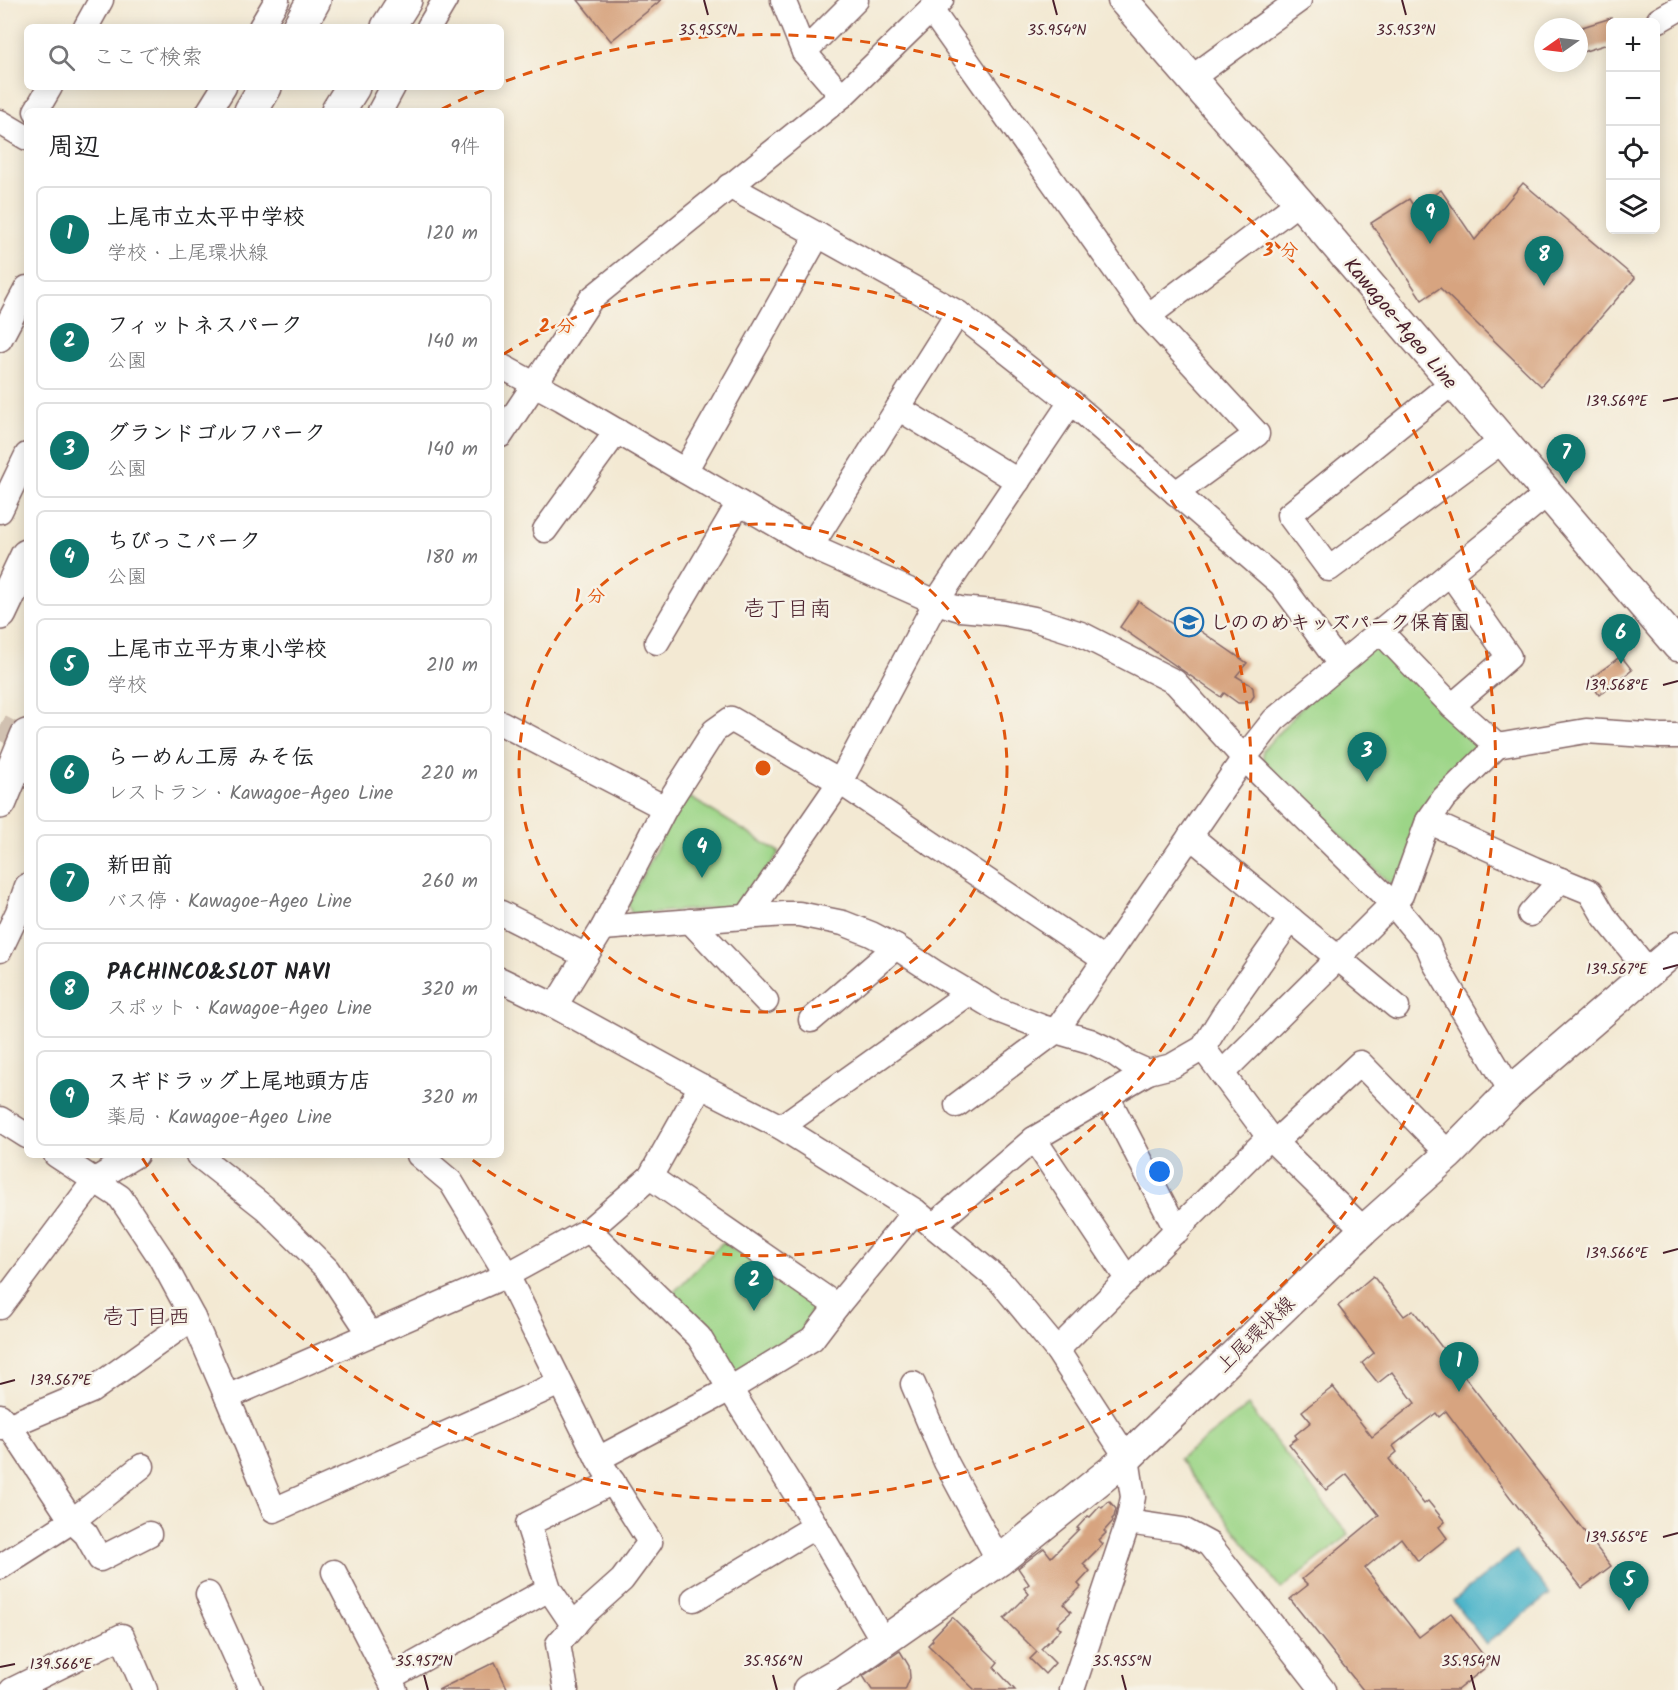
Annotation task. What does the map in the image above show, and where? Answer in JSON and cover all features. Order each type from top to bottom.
[{"type":"highway","points":[[301,24],[314,0]]},
{"type":"highway","points":[[390,24],[405,0]]},
{"type":"highway","points":[[253,108],[262,90]]},
{"type":"highway","points":[[340,108],[351,90]]},
{"type":"highway","points":[[0,613],[24,562]]},
{"type":"highway","points":[[0,802],[24,743]]},
{"type":"main road","name":"Kawagoe-Ageo Line","points":[[1123,0],[1299,202],[1678,646]]},
{"type":"main road","name":"上尾環状線","points":[[808,1690],[841,1671],[999,1561],[1127,1458],[1364,1230],[1449,1154],[1511,1091],[1678,947]]},
{"type":"street","points":[[88,24],[101,0]]},
{"type":"street","points":[[263,24],[277,0]]},
{"type":"street","points":[[431,24],[445,0]]},
{"type":"street","points":[[783,0],[804,52],[842,96]]},
{"type":"street","points":[[804,52],[856,0]]},
{"type":"street","points":[[1190,79],[1299,0]]},
{"type":"street","points":[[504,430],[591,298],[842,96],[936,5],[1148,316],[1257,434],[1176,493]]},
{"type":"street","points":[[38,108],[48,90]]},
{"type":"street","points":[[211,108],[222,90]]},
{"type":"street","points":[[382,108],[391,90]]},
{"type":"street","points":[[0,122],[24,134]]},
{"type":"street","points":[[729,186],[958,313],[1071,402],[1281,584],[1340,664]]},
{"type":"street","points":[[1148,316],[1299,202]]},
{"type":"street","points":[[685,471],[818,236]]},
{"type":"street","points":[[0,339],[6,314],[24,292]]},
{"type":"street","points":[[811,546],[958,313]]},
{"type":"street","points":[[504,368],[617,431],[811,546],[936,602],[960,609],[1004,613],[1034,619],[1081,634],[1175,682],[1244,758],[1392,904],[1428,946],[1436,965],[1511,1091]]},
{"type":"street","points":[[1452,383],[1289,515],[1329,569],[1502,441]]},
{"type":"street","points":[[747,917],[840,782],[936,602],[1071,402]]},
{"type":"street","points":[[898,408],[1018,481]]},
{"type":"street","points":[[545,530],[617,431]]},
{"type":"street","points":[[0,510],[24,462]]},
{"type":"street","points":[[957,1106],[1056,1031],[1244,758],[1274,720],[1547,494]]},
{"type":"street","points":[[657,642],[739,503]]},
{"type":"street","points":[[1450,573],[1509,657],[1452,706]]},
{"type":"street","points":[[1380,631],[1452,706],[1497,746]]},
{"type":"street","points":[[555,1006],[603,928],[665,808],[714,731],[731,718],[840,782],[1105,960]]},
{"type":"street","points":[[504,725],[665,808]]},
{"type":"street","points":[[1222,1073],[1401,895],[1428,821],[1444,798],[1497,746],[1586,731],[1678,736]]},
{"type":"street","points":[[1428,821],[1590,892],[1604,916],[1650,973]]},
{"type":"street","points":[[1190,836],[1397,1007]]},
{"type":"street","points":[[1530,914],[1561,880]]},
{"type":"street","points":[[0,950],[24,895]]},
{"type":"street","points":[[603,928],[799,914],[843,923],[896,947],[998,1010],[1042,1027],[1090,1041],[1148,1072]]},
{"type":"street","points":[[504,915],[586,956]]},
{"type":"street","points":[[597,1459],[730,1389],[812,1339],[837,1306],[924,1218],[1034,1140],[1148,1072],[1172,1066],[1203,1048],[1224,1014],[1291,919]]},
{"type":"street","points":[[690,921],[766,1001]]},
{"type":"street","points":[[811,1020],[896,947]]},
{"type":"street","points":[[504,981],[555,1006],[781,1127],[924,1218],[1000,1281],[1057,1350],[1127,1458],[1133,1497],[1128,1522],[1072,1690]]},
{"type":"street","points":[[781,1127],[969,993]]},
{"type":"street","points":[[1203,1048],[1272,1140],[1364,1230]]},
{"type":"street","points":[[1057,1350],[1272,1140],[1359,1063],[1449,1154]]},
{"type":"street","points":[[227,1397],[507,1275],[589,1230],[650,1177],[701,1086]]},
{"type":"street","points":[[1107,1096],[1177,1231]]},
{"type":"street","points":[[0,1119],[24,1134]]},
{"type":"street","points":[[1034,1140],[1128,1280]]},
{"type":"street","points":[[61,1158],[120,1197],[160,1257],[193,1318],[274,1510],[561,1383]]},
{"type":"street","points":[[0,1307],[95,1180],[131,1158]]},
{"type":"street","points":[[202,1158],[265,1208],[327,1269],[370,1334]]},
{"type":"street","points":[[423,1158],[451,1182],[507,1275],[597,1459],[650,1542],[622,1580],[584,1614],[558,1644],[566,1690]]},
{"type":"street","points":[[650,1177],[837,1306]]},
{"type":"street","points":[[589,1230],[699,1337],[816,1526],[883,1641]]},
{"type":"street","points":[[149,1534],[100,1558],[86,1534],[72,1521],[3,1423],[91,1391],[193,1318]]},
{"type":"street","points":[[913,1384],[948,1467],[999,1561]]},
{"type":"street","points":[[0,1567],[72,1521],[142,1466]]},
{"type":"street","points":[[574,1626],[549,1589],[528,1524],[613,1482]]},
{"type":"street","points":[[1128,1522],[1183,1530],[1209,1544],[1323,1690]]},
{"type":"street","points":[[694,1599],[816,1526]]},
{"type":"street","points":[[334,1572],[392,1684],[549,1589]]},
{"type":"street","points":[[208,1594],[251,1690]]},
{"type":"street","points":[[12,1690],[122,1636],[145,1690]]},
{"type":"street","points":[[0,1684],[4,1690]]},
{"type":"green space","points":[[1372,646],[1382,646],[1474,742],[1480,753],[1394,888],[1263,760],[1263,750],[1310,698]]},
{"type":"green space","points":[[686,795],[779,852],[746,906],[632,914],[628,904]]},
{"type":"green space","points":[[723,1242],[819,1307],[818,1315],[804,1337],[739,1375],[728,1373],[671,1295]]},
{"type":"green space","points":[[1248,1406],[1349,1535],[1281,1589],[1179,1459]]},
{"type":"water","points":[[1516,1551],[1550,1594],[1486,1644],[1453,1601]]},
{"type":"building","points":[[578,0],[661,0],[611,41]]},
{"type":"building","points":[[1606,20],[1606,45],[1588,50],[1588,25]]},
{"type":"building","points":[[1523,183],[1635,278],[1541,386],[1440,288],[1422,300],[1371,223],[1409,199],[1414,207],[1441,190],[1475,240]]},
{"type":"building","points":[[1138,601],[1180,629],[1186,621],[1247,663],[1236,676],[1253,688],[1254,696],[1250,702],[1238,703],[1224,693],[1221,697],[1120,627]]},
{"type":"building","points":[[1621,656],[1632,670],[1599,695],[1589,680]]},
{"type":"building","points":[[1373,1276],[1404,1316],[1413,1310],[1611,1566],[1582,1588],[1446,1411],[1439,1417],[1436,1413],[1393,1446],[1397,1452],[1389,1459],[1424,1504],[1428,1501],[1445,1522],[1439,1527],[1447,1538],[1418,1561],[1401,1538],[1365,1568],[1419,1637],[1451,1613],[1490,1664],[1457,1690],[1363,1690],[1290,1599],[1308,1585],[1302,1579],[1379,1515],[1347,1474],[1326,1490],[1289,1444],[1297,1438],[1295,1435],[1311,1422],[1302,1411],[1333,1387],[1372,1437],[1415,1403],[1392,1372],[1378,1383],[1362,1363],[1374,1353],[1338,1306]]},
{"type":"building","points":[[1109,1501],[1116,1509],[1113,1521],[1099,1540],[1103,1544],[1083,1564],[1090,1571],[1078,1584],[1081,1587],[1064,1604],[1071,1612],[1057,1625],[1061,1629],[1041,1649],[1055,1663],[1045,1674],[1030,1659],[1037,1652],[1004,1619],[1029,1594],[1024,1588],[1029,1584],[1018,1568],[1044,1548],[1051,1557],[1079,1529],[1077,1528],[1088,1516],[1090,1517],[1100,1506],[1102,1508]]},
{"type":"building","points":[[952,1617],[998,1662],[994,1667],[1015,1690],[975,1690],[928,1645]]},
{"type":"building","points":[[900,1651],[909,1666],[910,1678],[905,1690],[872,1690],[863,1676]]},
{"type":"building","points":[[495,1662],[508,1690],[438,1690]]},
{"type":"tunnel","points":[[0,727],[24,739]]},
{"type":"place","name":"スギドラッグ上尾地頭方店","points":[[1430,244]]},
{"type":"place","name":"PACHINCO&SLOT NAVI","points":[[1544,286]]},
{"type":"place","name":"新田前","points":[[1566,484]]},
{"type":"place","name":"しののめキッズパーク保育園","points":[[1189,622]]},
{"type":"place","name":"らーめん工房 みそ伝","points":[[1621,664]]},
{"type":"place","name":"グランドゴルフパーク","points":[[1367,782]]},
{"type":"place","name":"ちびっこパーク","points":[[702,878]]},
{"type":"place","name":"フィットネスパーク","points":[[754,1311]]},
{"type":"place","name":"上尾市立太平中学校","points":[[1459,1392]]},
{"type":"place","name":"上尾市立平方東小学校","points":[[1629,1611]]},
{"type":"district","name":"壱丁目南","points":[[787,608]]},
{"type":"district","name":"壱丁目西","points":[[146,1316]]}]
